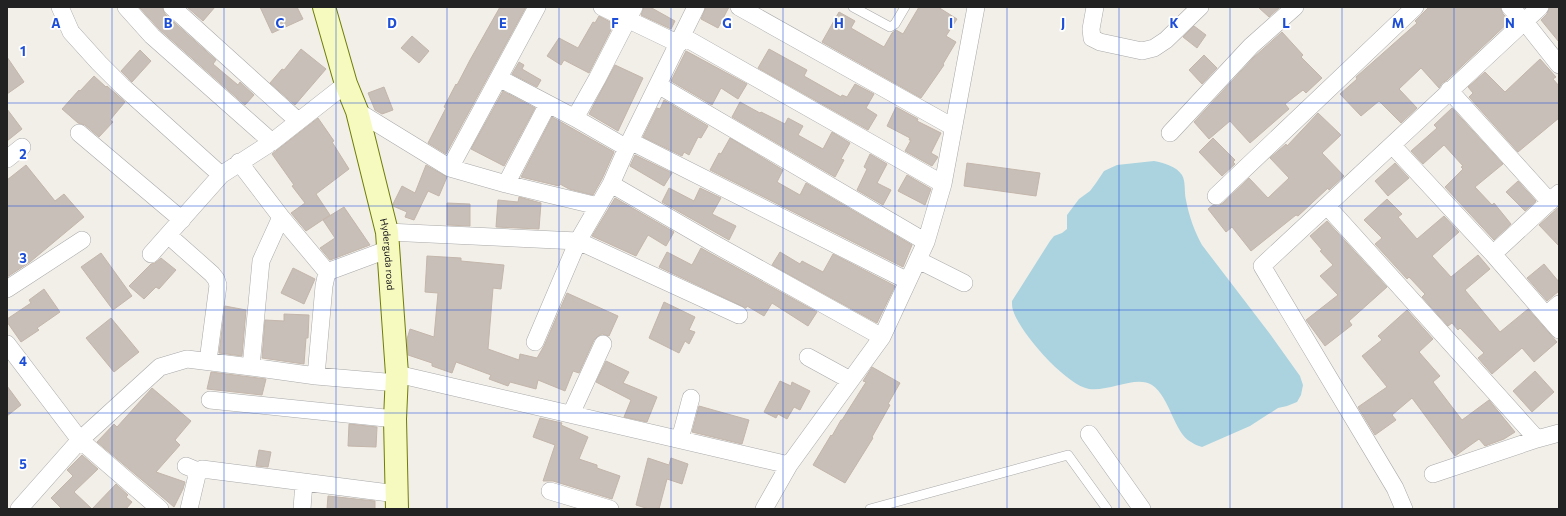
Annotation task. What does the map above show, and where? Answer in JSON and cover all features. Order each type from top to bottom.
[{"type":"street","points":[[60,7],[71,32],[99,63],[122,86],[221,175]]},
{"type":"street","points":[[126,7],[152,36],[272,142]]},
{"type":"street","points":[[172,7],[298,121]]},
{"type":"street","name":"Hyderguda road","points":[[324,7],[346,84],[357,111],[388,241],[397,379],[395,419],[397,501]]},
{"type":"street","points":[[450,168],[537,7]]},
{"type":"street","points":[[602,7],[631,13],[943,184]]},
{"type":"street","points":[[535,342],[578,241],[610,184],[696,7]]},
{"type":"street","points":[[739,7],[953,127]]},
{"type":"street","points":[[764,509],[789,465],[882,337],[926,242],[943,184],[976,7]]},
{"type":"street","points":[[1095,7],[1091,29],[1092,38],[1100,42],[1142,51],[1154,48],[1166,40],[1200,7]]},
{"type":"street","points":[[1170,133],[1251,46],[1295,7]]},
{"type":"street","points":[[1216,196],[1415,7]]},
{"type":"street","points":[[1510,7],[1525,22],[1559,65]]},
{"type":"street","points":[[1404,509],[1395,488],[1262,266],[1449,90],[1540,7]]},
{"type":"street","points":[[575,118],[631,13]]},
{"type":"street","points":[[499,78],[628,145],[908,280]]},
{"type":"street","points":[[151,254],[221,175],[272,142],[346,84]]},
{"type":"street","points":[[658,85],[926,242]]},
{"type":"street","points":[[1449,90],[1554,197],[1493,254]]},
{"type":"street","points":[[506,184],[548,104]]},
{"type":"street","points":[[357,111],[450,168],[506,184],[598,206]]},
{"type":"street","points":[[79,132],[182,220]]},
{"type":"street","points":[[1392,145],[1493,254],[1559,330]]},
{"type":"street","points":[[7,159],[22,147]]},
{"type":"street","points":[[239,162],[281,217],[327,272]]},
{"type":"street","points":[[610,184],[882,337]]},
{"type":"street","points":[[1327,206],[1537,439]]},
{"type":"street","points":[[251,366],[261,261],[281,217]]},
{"type":"street","points":[[168,235],[212,274],[218,285],[208,361]]},
{"type":"street","points":[[7,289],[82,240]]},
{"type":"street","points":[[327,272],[388,241],[578,241],[739,315]]},
{"type":"street","points":[[918,260],[964,283]]},
{"type":"street","points":[[316,376],[324,286],[327,272]]},
{"type":"street","points":[[1546,315],[1559,304]]},
{"type":"street","points":[[7,344],[80,440],[160,509]]},
{"type":"street","points":[[571,414],[603,344]]},
{"type":"street","points":[[808,357],[850,380]]},
{"type":"street","points":[[19,509],[80,440],[160,367],[187,359],[251,366],[316,376],[397,379],[571,414],[789,465]]},
{"type":"street","points":[[680,439],[691,398]]},
{"type":"street","points":[[210,400],[395,419]]},
{"type":"street","points":[[1434,474],[1559,433]]},
{"type":"street","points":[[1089,434],[1142,509]]},
{"type":"street","points":[[189,509],[192,469],[304,482],[397,501]]},
{"type":"street","points":[[302,509],[304,482]]},
{"type":"street","points":[[550,491],[610,509]]},
{"type":"lane","points":[[853,7],[890,27],[895,24],[905,7]]},
{"type":"lane","points":[[870,509],[1068,455],[1107,509]]},
{"type":"water","points":[[1154,161],[1173,167],[1182,175],[1189,212],[1194,228],[1202,245],[1270,334],[1300,376],[1303,385],[1301,395],[1297,402],[1278,408],[1250,426],[1202,447],[1193,443],[1180,431],[1168,406],[1152,385],[1146,382],[1138,382],[1105,388],[1089,389],[1068,378],[1056,368],[1034,344],[1017,320],[1012,308],[1012,301],[1050,241],[1054,236],[1067,229],[1067,215],[1079,199],[1090,191],[1104,171],[1117,165]]},
{"type":"building","points":[[139,7],[162,7],[165,14],[216,60],[213,64],[238,85],[240,82],[254,95],[245,105],[159,29]]},
{"type":"building","points":[[187,7],[215,7],[203,21]]},
{"type":"building","points":[[260,7],[297,7],[303,19],[272,33]]},
{"type":"building","points":[[500,7],[526,7],[446,154],[428,143],[446,108],[444,107],[456,84],[457,85]]},
{"type":"building","points":[[644,7],[650,7],[675,21],[671,29],[641,15]]},
{"type":"building","points":[[706,7],[729,7],[718,28],[701,19]]},
{"type":"building","points":[[919,7],[938,7],[957,19],[946,36],[956,42],[943,64],[944,65],[921,98],[822,42],[839,12],[855,21],[851,28],[884,47],[892,33],[896,30],[903,34]]},
{"type":"building","points":[[1258,7],[1280,7],[1269,17]]},
{"type":"building","points":[[1429,7],[1500,7],[1503,14],[1510,21],[1442,83],[1439,88],[1421,68],[1399,89],[1417,108],[1401,123],[1379,101],[1361,116],[1340,94],[1357,79],[1356,77],[1417,23],[1415,21]]},
{"type":"building","points":[[1550,7],[1559,7],[1559,42],[1541,20],[1547,14]]},
{"type":"building","points":[[599,16],[614,24],[589,73],[564,60],[561,65],[547,56],[559,38],[578,48],[593,22],[595,23]]},
{"type":"building","points":[[1194,26],[1206,35],[1197,48],[1183,37]]},
{"type":"building","points":[[1282,32],[1303,55],[1301,57],[1322,78],[1306,93],[1303,90],[1285,104],[1289,109],[1250,143],[1230,121],[1209,139],[1194,122],[1254,57]]},
{"type":"building","points":[[412,36],[429,51],[419,63],[401,48]]},
{"type":"building","points":[[301,49],[326,69],[295,105],[270,83],[282,69],[284,70]]},
{"type":"building","points":[[769,49],[807,70],[804,76],[841,97],[842,95],[847,97],[855,84],[874,94],[866,108],[877,115],[868,130],[758,68]]},
{"type":"building","points":[[140,50],[151,61],[132,82],[121,71]]},
{"type":"building","points":[[686,51],[747,84],[738,99],[721,88],[712,105],[671,81]]},
{"type":"building","points":[[1204,55],[1217,68],[1202,84],[1189,70]]},
{"type":"building","points":[[7,57],[24,82],[7,94]]},
{"type":"building","points":[[1540,59],[1556,77],[1553,79],[1559,86],[1559,118],[1518,152],[1469,97],[1473,93],[1468,87],[1485,72],[1505,92]]},
{"type":"building","points":[[519,62],[524,65],[522,69],[541,80],[537,87],[512,74]]},
{"type":"building","points":[[615,65],[643,78],[618,131],[589,114]]},
{"type":"building","points":[[94,76],[125,102],[110,120],[113,122],[99,137],[85,125],[78,123],[62,109]]},
{"type":"building","points":[[384,87],[393,110],[382,114],[375,110],[368,93]]},
{"type":"building","points":[[503,91],[535,108],[504,166],[471,149]]},
{"type":"building","points":[[664,100],[708,126],[701,138],[698,137],[689,155],[684,152],[682,156],[643,137],[657,108],[660,109]]},
{"type":"building","points":[[740,102],[785,124],[788,118],[803,126],[798,135],[823,149],[832,132],[850,143],[841,159],[844,160],[835,177],[732,117]]},
{"type":"building","points":[[896,107],[918,119],[917,121],[941,133],[931,153],[938,157],[932,166],[905,151],[911,140],[909,140],[910,138],[887,126]]},
{"type":"building","points":[[1452,108],[1503,164],[1475,187],[1492,205],[1494,203],[1511,224],[1494,240],[1445,187],[1463,169],[1461,167],[1463,166],[1444,145],[1423,164],[1411,151],[1437,128],[1434,125]]},
{"type":"building","points":[[7,109],[22,129],[7,141]]},
{"type":"building","points":[[1318,113],[1341,135],[1322,153],[1344,176],[1329,190],[1328,188],[1298,216],[1296,215],[1251,251],[1232,227],[1226,232],[1208,209],[1213,205],[1218,206],[1223,203],[1249,178],[1268,198],[1289,178],[1270,158],[1286,144],[1287,146]]},
{"type":"building","points":[[552,117],[614,152],[593,195],[569,189],[560,184],[559,186],[521,177]]},
{"type":"building","points":[[318,118],[334,141],[332,142],[349,169],[316,194],[330,215],[306,231],[291,213],[305,203],[292,186],[294,185],[272,154]]},
{"type":"building","points":[[730,138],[783,170],[777,182],[800,195],[806,183],[912,245],[903,267],[710,170],[719,153],[721,154]]},
{"type":"building","points":[[1213,138],[1235,160],[1233,162],[1235,164],[1222,176],[1199,152]]},
{"type":"building","points":[[870,154],[887,164],[877,183],[891,190],[883,205],[857,190],[867,169],[864,167]]},
{"type":"building","points":[[635,155],[672,173],[664,186],[630,166]]},
{"type":"building","points":[[967,163],[1040,173],[1036,196],[964,186]]},
{"type":"building","points":[[1395,163],[1409,178],[1388,196],[1375,181]]},
{"type":"building","points":[[26,165],[55,201],[64,194],[84,217],[30,262],[7,277],[7,180]]},
{"type":"building","points":[[426,165],[447,177],[439,196],[428,191],[414,220],[405,217],[407,212],[393,206],[393,204],[402,186],[415,193]]},
{"type":"building","points":[[907,175],[931,189],[925,205],[898,191]]},
{"type":"building","points":[[1518,181],[1536,201],[1525,211],[1506,192]]},
{"type":"building","points":[[669,188],[694,201],[700,188],[721,198],[712,214],[736,226],[729,240],[662,202]]},
{"type":"building","points":[[519,197],[541,203],[539,229],[496,227],[498,200],[518,202]]},
{"type":"building","points":[[615,198],[674,232],[666,246],[648,235],[636,256],[592,236]]},
{"type":"building","points":[[1387,199],[1402,214],[1398,217],[1417,239],[1444,216],[1459,232],[1432,256],[1451,277],[1478,255],[1490,269],[1465,290],[1500,332],[1528,309],[1557,342],[1534,362],[1522,348],[1492,374],[1478,358],[1484,353],[1460,328],[1458,330],[1452,323],[1448,326],[1422,297],[1425,294],[1409,277],[1407,279],[1375,244],[1382,238],[1364,220]]},
{"type":"building","points":[[447,203],[470,204],[470,226],[447,225]]},
{"type":"building","points":[[344,207],[370,245],[330,260],[320,248],[335,238],[323,220]]},
{"type":"building","points":[[1559,207],[1559,246],[1539,225]]},
{"type":"building","points":[[1327,221],[1387,287],[1349,321],[1352,325],[1325,346],[1306,320],[1338,295],[1320,276],[1333,265],[1320,251],[1322,250],[1310,236]]},
{"type":"building","points":[[701,248],[817,312],[808,326],[772,303],[764,316],[747,306],[746,308],[659,267],[667,252],[692,265]]},
{"type":"building","points":[[780,252],[800,264],[802,261],[823,272],[833,254],[895,286],[877,323],[772,265]]},
{"type":"building","points":[[101,253],[132,296],[113,310],[81,267]]},
{"type":"building","points":[[427,256],[461,258],[461,261],[504,265],[501,289],[493,288],[488,349],[519,360],[520,354],[537,358],[544,346],[567,293],[618,316],[609,336],[602,334],[594,340],[579,373],[573,371],[565,391],[538,380],[536,389],[510,382],[508,386],[489,379],[491,375],[456,362],[452,373],[432,366],[432,363],[408,355],[407,339],[410,329],[434,337],[438,293],[425,292]]},
{"type":"building","points":[[161,258],[176,270],[159,289],[156,287],[144,299],[129,286],[151,264],[155,263]]},
{"type":"building","points":[[1544,264],[1559,282],[1559,291],[1547,301],[1527,278]]},
{"type":"building","points":[[293,268],[315,279],[304,304],[281,293]]},
{"type":"building","points":[[44,289],[60,312],[37,328],[39,330],[21,342],[7,322],[7,319],[31,303],[29,300]]},
{"type":"building","points":[[664,302],[695,317],[689,330],[695,332],[689,344],[685,341],[679,353],[649,338]]},
{"type":"building","points":[[225,306],[246,310],[242,356],[219,353]]},
{"type":"building","points":[[1407,310],[1433,339],[1419,352],[1440,376],[1433,382],[1462,420],[1489,400],[1515,432],[1504,439],[1485,446],[1479,439],[1455,456],[1412,398],[1392,415],[1396,420],[1375,435],[1358,407],[1387,387],[1362,356],[1382,340],[1378,336]]},
{"type":"building","points":[[284,314],[309,315],[308,338],[306,338],[304,364],[262,358],[265,320],[284,321]]},
{"type":"building","points":[[111,318],[139,352],[114,372],[86,338]]},
{"type":"building","points":[[606,361],[629,372],[623,383],[657,397],[647,422],[624,417],[631,400],[596,382]]},
{"type":"building","points":[[872,367],[900,383],[888,404],[890,405],[872,437],[873,438],[845,483],[813,465],[866,382],[863,381]]},
{"type":"building","points":[[1535,371],[1554,392],[1532,412],[1513,391]]},
{"type":"building","points":[[211,372],[266,379],[262,395],[207,389]]},
{"type":"building","points":[[780,381],[791,386],[792,382],[810,391],[800,410],[794,407],[787,419],[778,414],[776,418],[764,412]]},
{"type":"building","points":[[7,386],[21,405],[7,416]]},
{"type":"building","points":[[152,388],[191,421],[175,440],[180,445],[156,472],[185,482],[174,507],[97,442],[114,424],[117,427]]},
{"type":"building","points":[[699,406],[749,420],[742,444],[692,432]]},
{"type":"building","points":[[540,418],[562,423],[561,425],[588,437],[579,459],[597,465],[597,468],[620,476],[612,499],[553,481],[543,481],[555,445],[533,437]]},
{"type":"building","points":[[349,424],[377,427],[376,447],[348,446]]},
{"type":"building","points":[[259,450],[271,452],[268,467],[256,466]]},
{"type":"building","points":[[82,455],[98,469],[74,492],[92,509],[62,509],[51,498],[73,476],[67,470]]},
{"type":"building","points":[[648,458],[669,465],[671,458],[688,464],[682,484],[667,479],[659,509],[649,509],[636,505]]},
{"type":"building","points":[[116,484],[128,495],[126,497],[132,502],[126,509],[92,509]]},
{"type":"building","points":[[328,496],[375,501],[375,509],[327,509]]}]
